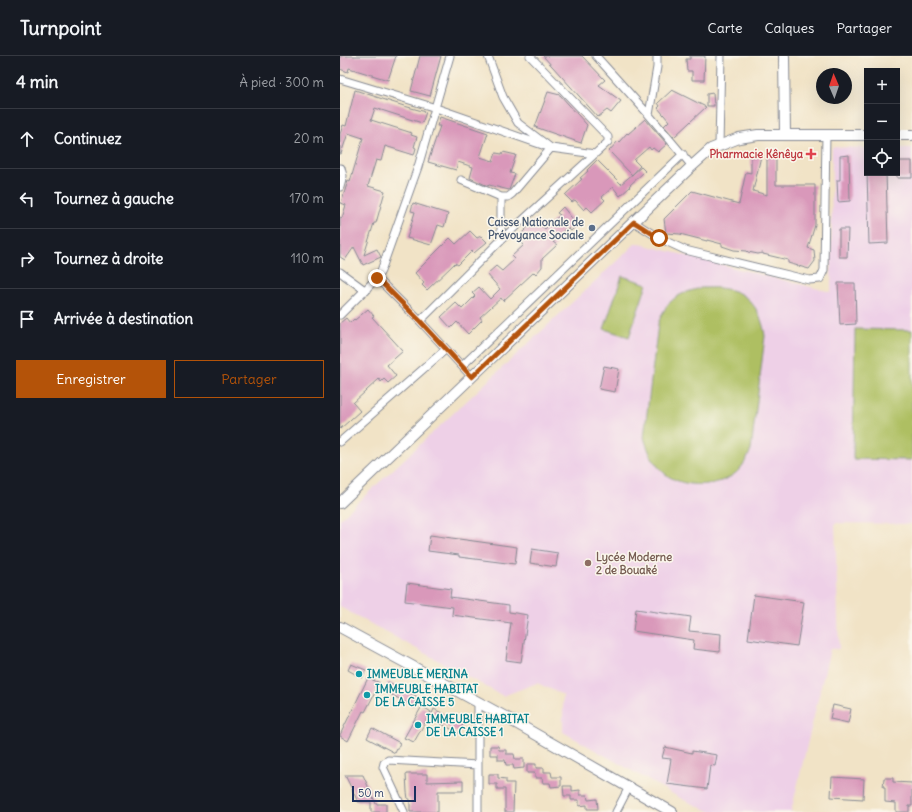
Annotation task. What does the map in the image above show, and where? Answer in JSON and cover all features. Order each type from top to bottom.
[{"type":"street","points":[[340,315],[366,290],[381,271],[418,168],[450,56]]},
{"type":"street","points":[[488,56],[503,96],[518,123],[551,148]]},
{"type":"street","points":[[420,321],[501,240],[608,142],[608,137],[530,56]]},
{"type":"street","points":[[596,56],[692,166]]},
{"type":"street","points":[[649,115],[657,67],[657,56]]},
{"type":"street","points":[[719,145],[721,56]]},
{"type":"street","points":[[784,56],[785,135]]},
{"type":"street","points":[[340,79],[436,108],[551,148],[595,154]]},
{"type":"street","points":[[634,222],[659,238],[685,250],[809,280],[820,279],[824,270],[826,134]]},
{"type":"street","points":[[340,504],[711,149],[745,137],[758,135],[864,135]]},
{"type":"street","points":[[900,135],[912,135]]},
{"type":"street","points":[[461,180],[501,197],[508,197],[551,148]]},
{"type":"street","points":[[462,366],[683,154]]},
{"type":"street","points":[[340,168],[343,176],[340,187]]},
{"type":"street","points":[[501,197],[501,240]]},
{"type":"street","points":[[340,272],[366,290]]},
{"type":"street","points":[[377,278],[420,321],[472,377]]},
{"type":"street","points":[[340,442],[446,349]]},
{"type":"street","points":[[340,627],[478,702],[672,812]]},
{"type":"street","points":[[478,702],[478,812]]},
{"type":"street","points":[[404,812],[383,767],[384,763],[388,760],[478,765]]},
{"type":"street","points":[[616,812],[629,787]]},
{"type":"shaded area","name":"Lycée Moderne 2 de Bouaké","points":[[832,147],[864,148],[864,176],[900,176],[900,148],[912,148],[912,524],[835,523],[839,649],[830,649],[791,812],[711,812],[682,799],[563,732],[563,695],[537,683],[503,696],[340,607],[340,519],[636,243],[831,292]]},
{"type":"green space","points":[[622,276],[647,284],[629,337],[604,329]]},
{"type":"green space","points":[[701,288],[723,288],[735,291],[749,300],[758,313],[765,336],[751,450],[742,467],[733,475],[710,484],[692,484],[675,480],[663,472],[653,459],[644,437],[658,324],[661,316],[669,303],[679,295]]},
{"type":"green space","points":[[855,329],[912,330],[912,460],[853,459]]},
{"type":"building","points":[[340,56],[396,56],[388,80],[349,68],[348,72],[340,69]]},
{"type":"building","points":[[420,56],[441,56],[430,96],[411,91]]},
{"type":"building","points":[[543,56],[582,56],[605,80],[599,85],[621,101],[611,113],[607,110],[598,117]]},
{"type":"building","points":[[690,56],[705,56],[704,80],[692,80],[692,71],[687,71],[686,59],[690,59]]},
{"type":"building","points":[[355,90],[426,112],[422,123],[375,108],[371,120],[412,133],[411,135],[417,137],[414,147],[416,148],[414,155],[385,146],[381,161],[376,160],[368,186],[385,191],[376,223],[374,223],[364,255],[377,249],[381,257],[363,265],[354,247],[345,260],[340,257],[340,217],[342,218],[346,205],[341,203],[348,181],[350,182],[363,138],[348,133],[340,154],[340,134],[343,125],[346,126]]},
{"type":"building","points":[[672,90],[706,107],[674,137],[664,126],[669,121],[658,108],[660,106],[658,103]]},
{"type":"building","points":[[548,92],[560,95],[587,125],[581,143],[535,127]]},
{"type":"building","points":[[713,93],[714,106],[707,106],[707,94]]},
{"type":"building","points":[[440,117],[488,133],[480,157],[493,161],[496,153],[502,154],[503,152],[516,155],[510,173],[515,174],[509,190],[488,186],[470,178],[473,167],[458,162],[456,170],[428,162],[440,126],[437,126]]},
{"type":"building","points":[[645,119],[667,144],[658,152],[653,148],[651,150],[649,147],[634,160],[640,166],[632,175],[609,151],[627,133],[628,134]]},
{"type":"building","points":[[849,155],[850,201],[838,202],[837,180],[840,180],[840,156]]},
{"type":"building","points":[[761,156],[753,191],[767,195],[767,156],[776,156],[776,185],[815,185],[815,225],[808,248],[814,250],[815,261],[809,269],[788,263],[788,260],[763,253],[758,254],[734,250],[722,246],[722,244],[707,240],[680,234],[666,233],[664,219],[692,191],[739,204],[746,172],[751,173],[751,157]]},
{"type":"building","points":[[597,160],[621,184],[641,167],[645,171],[620,196],[613,187],[602,197],[605,200],[592,212],[587,207],[584,210],[575,200],[572,202],[565,195],[582,179],[580,178]]},
{"type":"building","points":[[900,161],[912,161],[912,178],[897,178],[897,176],[900,176]]},
{"type":"building","points":[[867,176],[886,176],[888,243],[869,244]]},
{"type":"building","points":[[413,203],[448,214],[444,227],[438,225],[431,245],[407,238],[415,212],[411,211]]},
{"type":"building","points":[[563,207],[575,222],[575,227],[571,231],[568,228],[566,230],[565,229],[553,242],[557,245],[542,259],[542,267],[536,274],[534,272],[503,301],[501,298],[480,317],[482,320],[468,334],[457,322],[451,328],[441,317],[456,303],[462,309],[475,296],[472,293],[479,287],[490,299],[500,289],[487,274],[496,266],[502,271],[515,259],[512,256],[524,245],[517,238],[535,220],[545,229],[560,215],[557,213]]},
{"type":"building","points":[[839,229],[848,229],[847,257],[839,257]]},
{"type":"building","points":[[470,231],[477,238],[481,236],[487,242],[474,253],[472,251],[458,265],[455,263],[427,290],[422,285],[424,283],[415,273],[450,238],[456,244]]},
{"type":"building","points":[[838,283],[855,283],[856,324],[840,325]]},
{"type":"building","points":[[368,309],[374,316],[372,317],[403,351],[387,365],[396,376],[388,383],[384,379],[381,382],[379,379],[353,403],[360,411],[340,429],[340,323],[346,318],[350,323]]},
{"type":"building","points":[[604,366],[619,369],[615,392],[599,389]]},
{"type":"building","points":[[430,535],[517,547],[515,564],[459,557],[459,555],[428,551]]},
{"type":"building","points":[[532,549],[558,553],[556,567],[530,563]]},
{"type":"building","points":[[407,583],[451,589],[450,597],[509,605],[509,612],[528,615],[521,662],[506,660],[511,623],[452,615],[453,607],[405,601]]},
{"type":"building","points":[[754,595],[804,602],[797,646],[748,639]]},
{"type":"building","points":[[636,609],[691,617],[689,631],[721,634],[720,652],[693,649],[694,640],[633,631]]},
{"type":"building","name":"IMMEUBLE MERINA","points":[[351,664],[366,670],[362,678],[348,670]]},
{"type":"building","points":[[368,678],[380,683],[365,712],[363,711],[348,741],[340,735]]},
{"type":"building","points":[[388,682],[418,697],[413,706],[384,691]]},
{"type":"building","points":[[833,705],[851,709],[848,723],[830,719]]},
{"type":"building","name":"IMMEUBLE HABITAT DE LA CAISSE 1","points":[[422,706],[431,712],[414,742],[404,738]]},
{"type":"building","name":"IMMEUBLE HABITAT DE LA CAISSE 1","points":[[434,709],[463,724],[459,733],[430,718]]},
{"type":"building","points":[[372,728],[400,743],[395,753],[367,738]]},
{"type":"building","points":[[490,746],[498,746],[499,750],[506,750],[506,754],[514,754],[515,759],[524,759],[524,768],[514,769],[513,765],[506,765],[505,760],[498,760],[498,755],[490,755]]},
{"type":"building","points":[[665,747],[692,753],[692,751],[717,755],[715,766],[710,765],[707,789],[667,784],[671,759],[662,758]]},
{"type":"building","points":[[527,764],[536,764],[536,768],[544,768],[544,772],[551,772],[552,777],[561,777],[561,786],[551,787],[550,783],[543,783],[542,778],[535,778],[535,773],[527,773]]},
{"type":"building","points":[[406,774],[427,774],[427,782],[463,781],[463,791],[438,791],[438,812],[410,812],[410,799],[408,799]]},
{"type":"building","points":[[489,774],[498,774],[498,778],[506,779],[506,783],[514,783],[513,812],[505,812],[505,789],[497,789],[497,784],[489,784]]},
{"type":"building","points":[[345,775],[363,775],[376,804],[386,804],[386,812],[371,812],[371,802],[358,802]]},
{"type":"building","points":[[832,777],[864,779],[863,799],[831,797]]},
{"type":"building","points":[[884,778],[893,778],[893,782],[912,783],[912,806],[909,806],[909,812],[896,812],[896,803],[885,802],[885,787],[883,787]]},
{"type":"building","points":[[563,786],[572,786],[572,791],[580,790],[580,795],[587,795],[588,800],[597,799],[598,809],[587,809],[587,805],[579,806],[579,800],[571,800],[571,796],[564,796]]},
{"type":"place","name":"Pharmacie Kênêya","points":[[811,154]]},
{"type":"place","name":"Caisse Nationale de Prévoyance Sociale","points":[[592,228]]},
{"type":"place","name":"Lycée Moderne 2 de Bouaké","points":[[588,563]]},
{"type":"place","name":"IMMEUBLE MERINA","points":[[359,674]]},
{"type":"place","name":"IMMEUBLE HABITAT DE LA CAISSE 5","points":[[367,695]]},
{"type":"place","name":"IMMEUBLE HABITAT DE LA CAISSE 1","points":[[418,725]]},
{"type":"route","points":[[377,278],[420,321],[472,377],[634,222],[659,238]]}]
